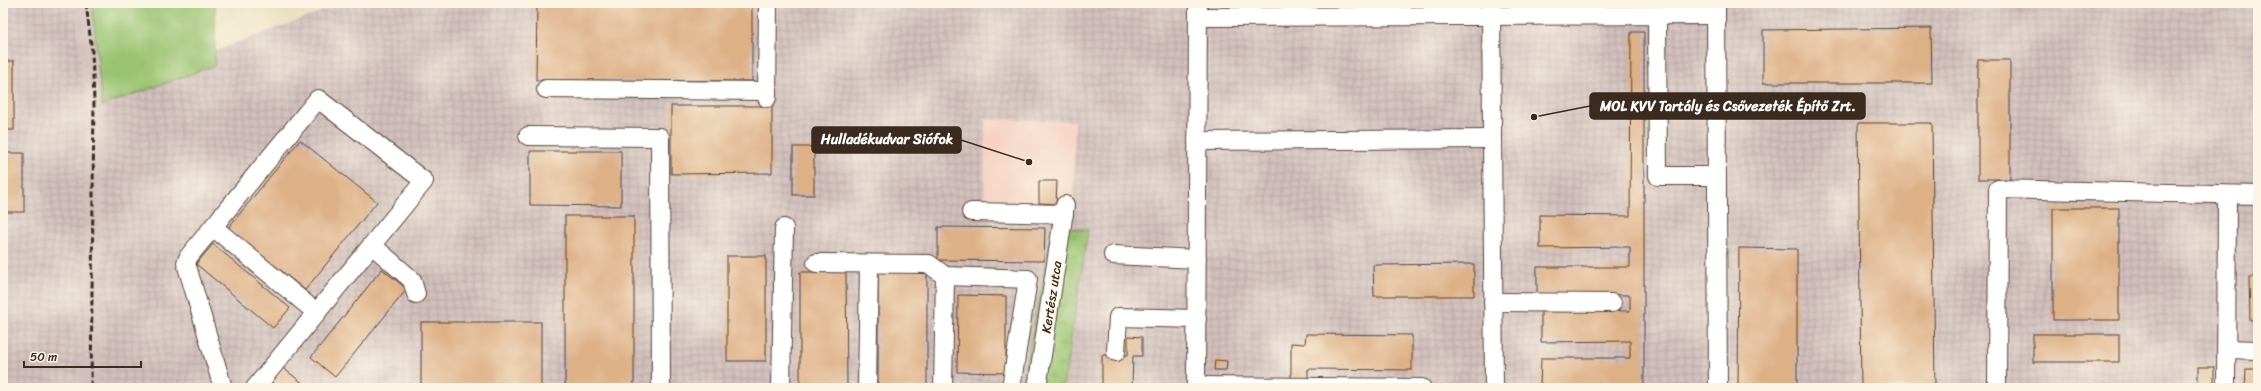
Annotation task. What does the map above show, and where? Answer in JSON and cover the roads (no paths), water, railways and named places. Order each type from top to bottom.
[{"type":"street","points":[[546,89],[767,94],[768,3]]},
{"type":"street","points":[[1492,9],[1494,388]]},
{"type":"street","points":[[1422,388],[1196,387],[1198,10],[1492,9],[1658,16],[1716,9],[1718,388]]},
{"type":"street","points":[[1658,16],[1658,176],[1717,176]]},
{"type":"street","points":[[223,388],[186,263],[189,256],[318,99],[424,181],[255,388]]},
{"type":"street","points":[[528,136],[660,136],[661,388]]},
{"type":"street","points":[[1197,141],[1492,139]]},
{"type":"street","points":[[1997,388],[1998,189],[2258,196]]},
{"type":"street","points":[[2226,388],[2227,195]]},
{"type":"street","name":"Kertész utca","points":[[971,212],[1065,210],[1037,388]]},
{"type":"street","points":[[213,227],[317,313]]},
{"type":"street","points":[[781,388],[784,228]]},
{"type":"street","points":[[372,245],[412,280],[416,294]]},
{"type":"street","points":[[1113,255],[1197,259]]},
{"type":"street","points":[[816,263],[929,264],[945,276],[1028,279],[1011,388]]},
{"type":"street","points":[[867,388],[869,264]]},
{"type":"street","points":[[943,388],[945,276]]},
{"type":"street","points":[[1493,302],[1612,303]]},
{"type":"street","points":[[1116,352],[1118,317],[1197,319]]},
{"type":"street","points":[[2226,349],[2258,350]]},
{"type":"railway","points":[[86,3],[92,52],[94,100],[91,388]]},
{"type":"place","name":"MOL KVV Tartály és Csővezeték Építő Zrt.","points":[[1534,117]]},
{"type":"place","name":"Hulladékudvar Siófok","points":[[1029,162]]}]
